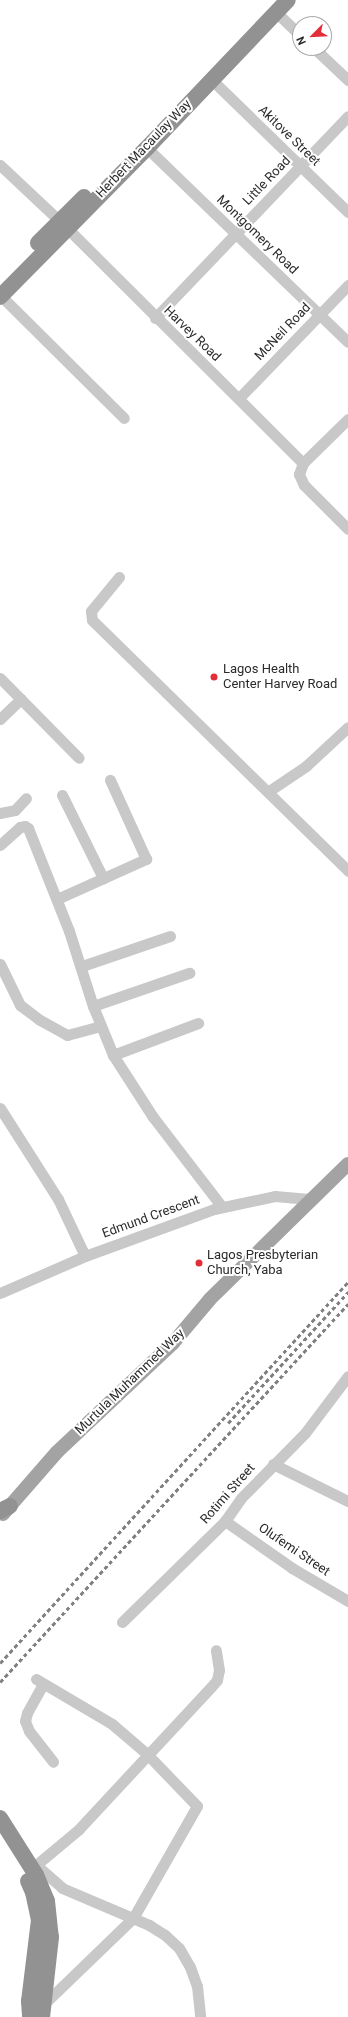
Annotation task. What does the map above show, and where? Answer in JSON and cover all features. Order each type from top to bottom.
[{"type":"highway","name":"Herbert Macaulay Way","points":[[0,293],[105,176],[275,6],[288,0]]},
{"type":"highway","name":"Herbert Macaulay Way","points":[[63,224],[147,148],[211,79],[275,6]]},
{"type":"highway","points":[[0,1818],[32,1864],[44,1890],[51,1924],[38,2012]]},
{"type":"highway","points":[[0,1838],[26,1877],[37,1906],[38,2012]]},
{"type":"highway","points":[[24,2017],[38,2012]]},
{"type":"main road","name":"Murtula Muhammed Way","points":[[3,1511],[57,1452],[173,1344],[210,1298],[316,1193],[348,1164]]},
{"type":"street","points":[[275,6],[292,26]]},
{"type":"street","points":[[322,56],[348,80]]},
{"type":"street","name":"Akitove Street","points":[[211,79],[348,212]]},
{"type":"street","name":"Little Road","points":[[155,318],[348,116]]},
{"type":"street","name":"Montgomery Road","points":[[147,148],[348,342]]},
{"type":"street","name":"Harvey Road","points":[[0,165],[63,224],[155,318],[239,398],[303,463]]},
{"type":"street","name":"McNeil Road","points":[[239,398],[348,285]]},
{"type":"street","points":[[0,293],[124,418]]},
{"type":"street","points":[[348,419],[303,463],[299,474],[304,485],[348,530]]},
{"type":"street","points":[[119,577],[92,610],[92,620],[269,791],[348,870]]},
{"type":"street","points":[[0,678],[79,758]]},
{"type":"street","points":[[0,719],[21,699]]},
{"type":"street","points":[[269,791],[306,766],[348,727]]},
{"type":"street","points":[[58,899],[146,859],[110,780]]},
{"type":"street","points":[[62,795],[103,878]]},
{"type":"street","points":[[0,813],[14,810],[26,798]]},
{"type":"street","points":[[0,845],[20,827],[25,826],[28,828],[58,899],[82,966],[100,1026],[113,1054],[149,1111],[222,1207]]},
{"type":"street","points":[[82,966],[170,936]]},
{"type":"street","points":[[0,964],[20,1005],[40,1020],[67,1035],[100,1026]]},
{"type":"street","points":[[93,1006],[189,973]]},
{"type":"street","points":[[113,1054],[198,1023]]},
{"type":"street","points":[[0,1108],[58,1199],[86,1256]]},
{"type":"street","name":"Edmund Crescent","points":[[0,1293],[86,1256],[222,1207],[275,1196],[309,1198],[316,1193]]},
{"type":"street","name":"Rotimi Street","points":[[122,1622],[225,1520],[241,1498],[305,1432],[348,1376]]},
{"type":"street","points":[[273,1464],[348,1501]]},
{"type":"street","name":"Olufemi Street","points":[[225,1520],[292,1568],[348,1601]]},
{"type":"street","points":[[200,2017],[197,1986],[190,1967],[179,1948],[165,1935],[133,1918],[62,1888],[32,1864],[78,1830],[217,1680],[219,1670],[216,1650]]},
{"type":"street","points":[[38,2012],[133,1918],[198,1806],[148,1754],[97,1713],[39,1681],[25,1721],[29,1732],[53,1762]]},
{"type":"railway","points":[[0,1663],[348,1282]]},
{"type":"railway","points":[[228,1423],[348,1292]]},
{"type":"railway","points":[[0,1682],[348,1304]]},
{"type":"place","name":"Lagos Health Center Harvey Road","points":[[214,677]]},
{"type":"place","name":"Lagos Presbyterian Church, Yaba","points":[[199,1263]]}]
